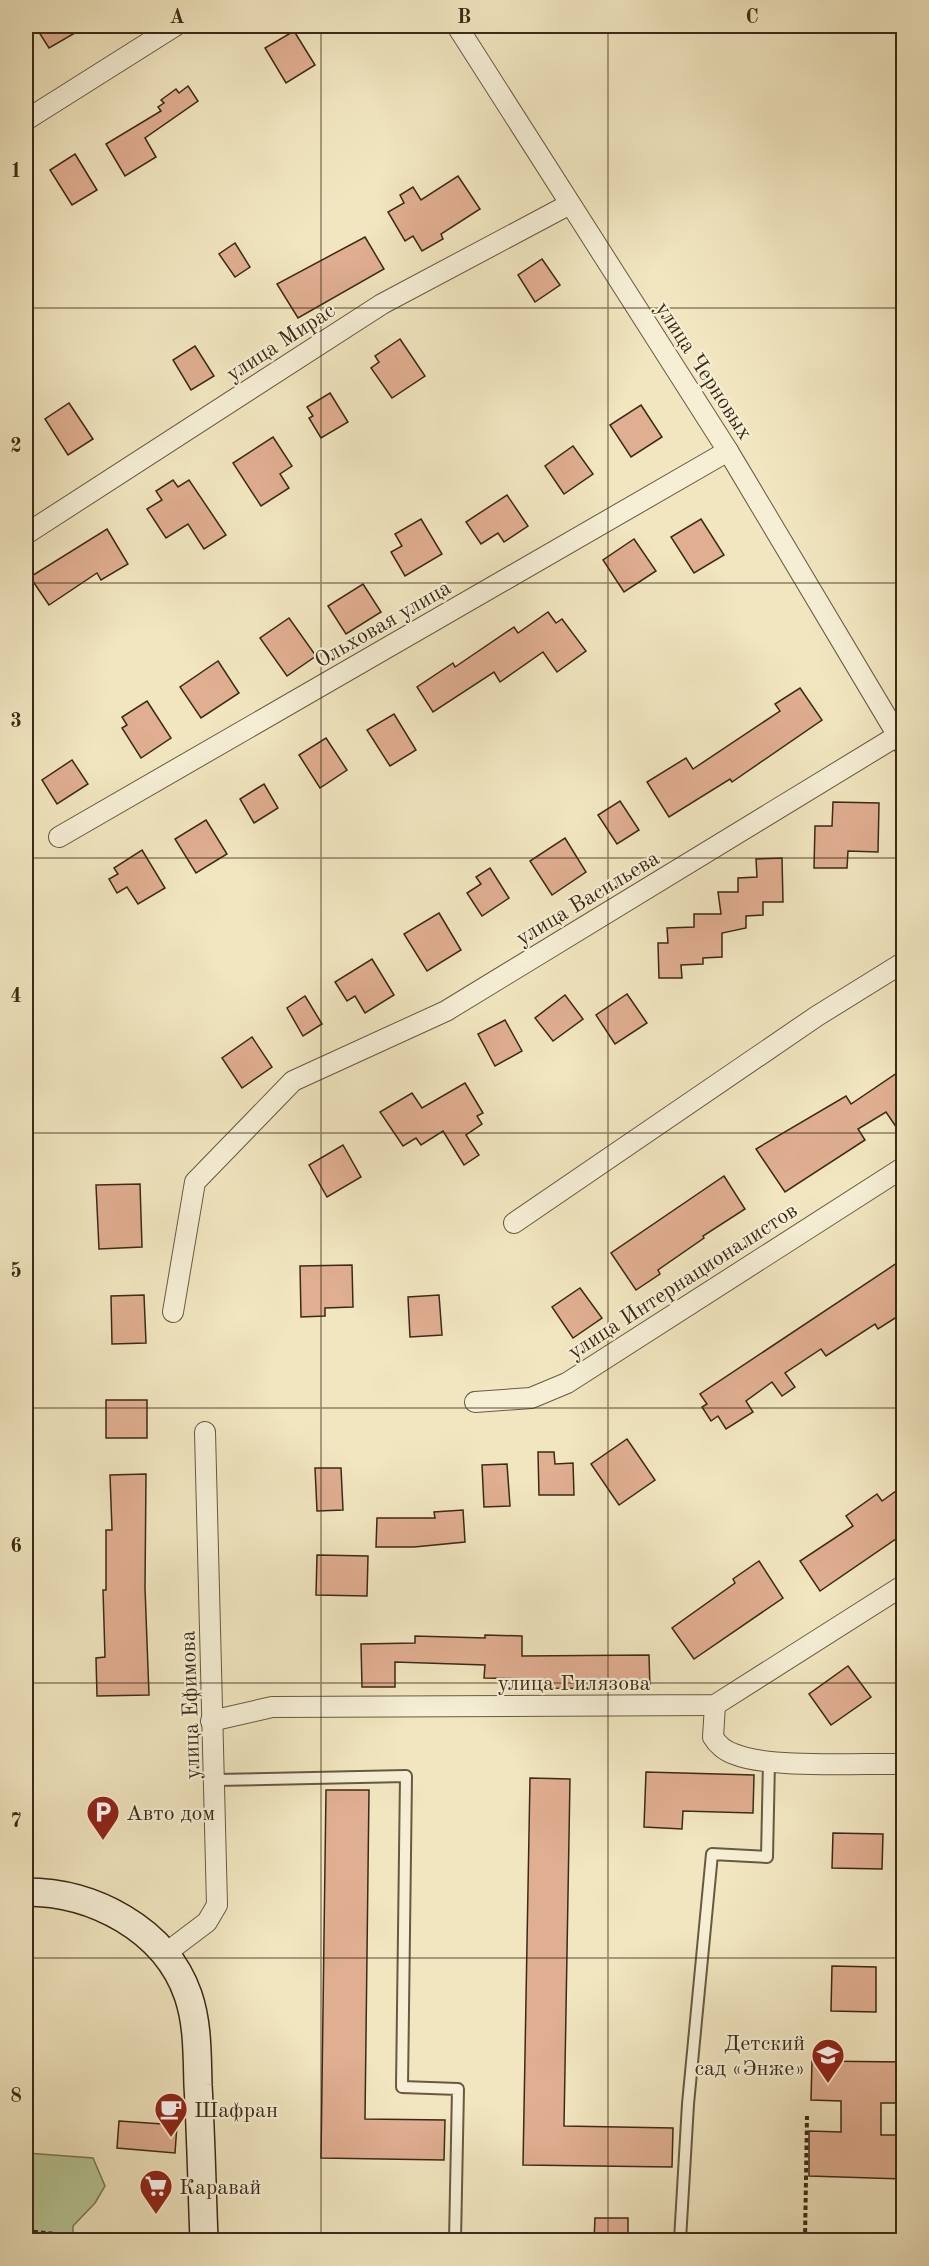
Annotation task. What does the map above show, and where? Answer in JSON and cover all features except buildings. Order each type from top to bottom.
[{"type":"street","points":[[26,120],[176,26]]},
{"type":"street","name":"улица Черновых","points":[[457,26],[728,451],[900,741]]},
{"type":"street","name":"улица Мирас","points":[[26,534],[382,304],[570,204]]},
{"type":"street","name":"Ольховая улица","points":[[60,837],[728,451]]},
{"type":"street","name":"улица Васильева","points":[[173,1312],[195,1182],[293,1081],[446,1011],[900,741]]},
{"type":"street","points":[[514,1223],[817,1016],[903,962]]},
{"type":"street","name":"улица Интернационалистов","points":[[476,1402],[531,1398],[567,1383],[903,1167]]},
{"type":"street","name":"улица Ефимова","points":[[166,1953],[207,1922],[217,1905],[216,1780],[211,1721],[205,1432]]},
{"type":"street","points":[[903,1585],[715,1705],[712,1731],[717,1743],[736,1755],[769,1761],[903,1764]]},
{"type":"street","name":"улица Гилязова","points":[[211,1721],[272,1707],[715,1705]]},
{"type":"street","points":[[26,1892],[71,1899],[107,1909],[134,1924],[166,1953],[188,1995],[196,2029],[204,2241]]},
{"type":"lane","points":[[680,2241],[688,2104],[712,1854],[767,1857],[769,1761]]},
{"type":"lane","points":[[216,1780],[406,1776],[402,2087],[458,2089],[455,2241]]},
{"type":"path","points":[[805,2241],[807,2116]]},
{"type":"path","points":[[26,2231],[112,2241]]},
{"type":"green space","points":[[26,2153],[93,2158],[105,2186],[95,2203],[73,2226],[73,2240],[26,2240]]},
{"type":"place","name":"Авто дом","points":[[103,1841]]},
{"type":"place","name":"Детский сад «Энже»","points":[[828,2084]]},
{"type":"place","name":"Шафран","points":[[171,2138]]},
{"type":"place","name":"Каравай","points":[[156,2215]]}]
